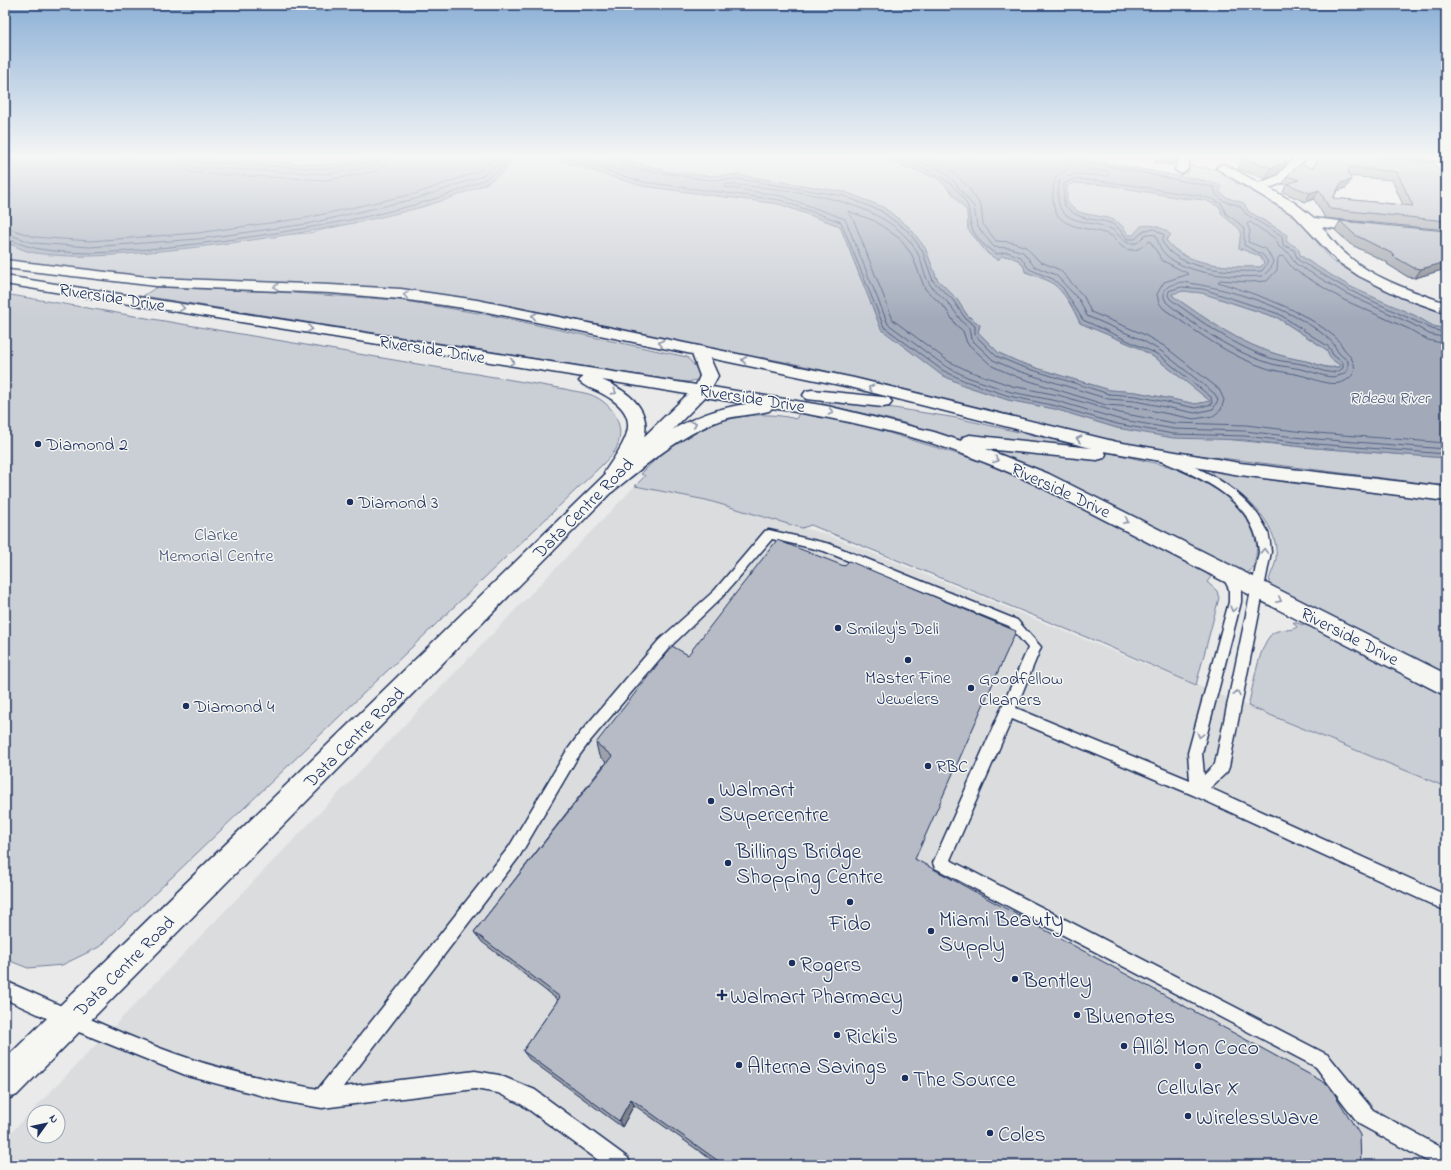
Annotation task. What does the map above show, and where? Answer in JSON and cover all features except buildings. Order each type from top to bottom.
[{"type":"main road","points":[[1296,211],[1310,222],[1330,247],[1351,265],[1395,288],[1446,308]]},
{"type":"main road","points":[[1310,222],[1382,230]]},
{"type":"main road","name":"Riverside Drive","points":[[5,264],[156,282],[330,289],[401,294],[477,305],[854,383],[1079,440],[1158,456],[1240,469],[1446,494]]},
{"type":"main road","name":"Riverside Drive","points":[[5,280],[552,368],[793,404],[861,418],[927,436],[982,454],[1042,479],[1446,686]]},
{"type":"main road","points":[[700,350],[709,376],[702,390]]},
{"type":"main road","points":[[552,368],[614,392],[625,401],[636,418],[637,429],[630,450],[605,487]]},
{"type":"main road","points":[[702,390],[718,384],[727,384],[783,392],[952,408]]},
{"type":"main road","name":"Data Centre Road","points":[[5,1083],[702,390]]},
{"type":"main road","points":[[605,487],[676,434],[702,420],[730,411],[793,404]]},
{"type":"main road","points":[[927,436],[1065,452],[1158,456]]},
{"type":"lane","points":[[1158,456],[1204,475],[1237,497],[1261,529],[1264,540],[1265,552],[1222,767],[1198,790]]},
{"type":"lane","points":[[322,1099],[514,852],[571,756],[585,738],[664,644],[718,594],[769,534],[826,547],[1013,623],[1035,647],[941,863],[1322,1061],[1366,1117],[1446,1161]]},
{"type":"lane","points":[[1198,790],[1195,752],[1235,602],[1235,589],[1227,573]]},
{"type":"lane","points":[[1008,711],[1198,790],[1446,903]]},
{"type":"lane","points":[[5,990],[70,1020],[188,1067],[282,1092],[322,1099],[475,1080],[499,1084],[528,1097],[621,1165]]},
{"type":"shaded area","name":"Billings Bridge Shopping Centre","points":[[635,486],[706,500],[828,535],[1446,787],[1446,1165],[5,1165],[5,1139],[26,1117],[26,1144],[66,1144],[66,1104],[39,1104]]},
{"type":"green space","points":[[406,211],[797,211],[840,226],[861,279],[940,374],[963,385],[1008,400],[1055,409],[1117,428],[1303,447],[1446,458],[1446,486],[1157,450],[1094,437],[891,386],[800,365],[765,358],[721,355],[401,294],[157,282],[5,262],[5,242],[31,252],[309,233]]},
{"type":"green space","points":[[888,211],[967,211],[968,229],[988,254],[1011,257],[1021,262],[1024,266],[1025,272],[1051,282],[1056,286],[1064,295],[1080,323],[1137,347],[1157,359],[1211,401],[1196,404],[1136,392],[1110,390],[1021,363],[999,353],[978,332],[980,325],[967,315],[956,298],[937,279],[925,248],[910,228]]},
{"type":"green space","points":[[1077,211],[1223,211],[1241,231],[1239,248],[1260,256],[1264,263],[1261,267],[1236,267],[1209,264],[1185,256],[1166,240],[1128,235],[1119,224],[1107,218]]},
{"type":"green space","points":[[1248,211],[1287,211],[1301,222],[1332,261],[1384,290],[1446,313],[1446,329],[1433,326],[1351,287],[1317,267],[1299,254],[1299,250],[1286,241],[1280,230]]},
{"type":"green space","points":[[157,287],[277,292],[398,300],[490,315],[687,357],[698,370],[699,379],[689,382],[676,381],[143,296]]},
{"type":"green space","points":[[1183,291],[1202,293],[1278,318],[1327,350],[1330,358],[1341,366],[1323,366],[1268,352],[1252,345],[1220,328],[1173,296],[1172,293]]},
{"type":"green space","name":"Clarke Memorial Centre","points":[[5,294],[585,393],[596,397],[609,406],[617,419],[620,433],[616,449],[602,465],[99,947],[62,965],[28,968],[5,959]]},
{"type":"green space","points":[[823,401],[894,408],[957,418],[1168,466],[1181,471],[1209,485],[1222,494],[1233,503],[1243,515],[1251,527],[1257,545],[1253,569],[1247,573],[1240,571],[1071,486],[993,452],[901,422],[822,404]]},
{"type":"green space","points":[[799,413],[842,421],[886,432],[970,458],[1019,477],[1205,572],[1211,577],[1207,582],[1217,591],[1219,598],[1196,685],[1103,644],[811,525],[802,528],[706,500],[635,486],[645,476],[641,474],[670,445],[711,422],[714,424],[734,418],[755,415],[776,415],[796,419]]},
{"type":"green space","points":[[1212,471],[1291,483],[1446,501],[1446,676],[1269,585],[1276,559],[1276,545],[1272,532],[1256,509],[1234,489],[1212,474]]},
{"type":"green space","points":[[1293,622],[1311,627],[1446,697],[1446,787],[1248,706],[1260,656],[1268,638],[1273,633],[1297,627]]},
{"type":"water","points":[[5,211],[407,211],[319,230],[248,241],[127,254],[60,256],[30,252],[5,242]]},
{"type":"water","name":"Rideau River","points":[[797,211],[888,211],[910,228],[925,248],[937,279],[956,298],[967,315],[980,325],[978,332],[999,353],[1021,363],[1110,390],[1136,392],[1196,404],[1210,401],[1157,359],[1137,347],[1080,323],[1064,295],[1056,286],[1051,282],[1025,271],[1020,261],[1017,259],[1002,256],[998,260],[988,254],[968,229],[967,211],[1076,211],[1113,220],[1124,228],[1128,235],[1133,235],[1141,226],[1149,225],[1160,228],[1171,235],[1166,240],[1174,249],[1185,256],[1209,264],[1236,267],[1261,267],[1264,263],[1260,256],[1239,248],[1241,231],[1222,215],[1221,211],[1248,211],[1287,235],[1286,241],[1298,248],[1301,257],[1351,287],[1416,316],[1433,326],[1446,329],[1446,458],[1303,447],[1245,440],[1173,438],[1117,428],[1055,409],[1008,400],[963,385],[940,374],[881,329],[840,226]],"holes":[[[1183,291],[1202,293],[1278,318],[1327,350],[1330,358],[1341,366],[1331,368],[1286,357],[1252,345],[1220,328],[1172,294]]]},
{"type":"place","name":"Diamond 2","points":[[38,444]]},
{"type":"place","name":"Diamond 3","points":[[350,502]]},
{"type":"place","name":"Smiley's Deli","points":[[838,628]]},
{"type":"place","name":"Master Fine Jewelers","points":[[908,660]]},
{"type":"place","name":"Goodfellow Cleaners","points":[[971,688]]},
{"type":"place","name":"Diamond 4","points":[[186,706]]},
{"type":"place","name":"RBC","points":[[928,766]]},
{"type":"place","name":"Walmart Supercentre","points":[[711,801]]},
{"type":"place","name":"Billings Bridge Shopping Centre","points":[[728,863]]},
{"type":"place","name":"Fido","points":[[850,902]]},
{"type":"place","name":"Miami Beauty Supply","points":[[931,931]]},
{"type":"place","name":"Rogers","points":[[792,963]]},
{"type":"place","name":"Bentley","points":[[1015,979]]},
{"type":"place","name":"Walmart Pharmacy","points":[[722,995]]},
{"type":"place","name":"Bluenotes","points":[[1077,1015]]},
{"type":"place","name":"Ricki's","points":[[837,1035]]},
{"type":"place","name":"Allô! Mon Coco","points":[[1124,1046]]},
{"type":"place","name":"Alterna Savings","points":[[739,1065]]},
{"type":"place","name":"Cellular X","points":[[1198,1066]]},
{"type":"place","name":"The Source","points":[[905,1078]]},
{"type":"place","name":"WirelessWave","points":[[1188,1116]]},
{"type":"place","name":"Coles","points":[[990,1133]]}]
